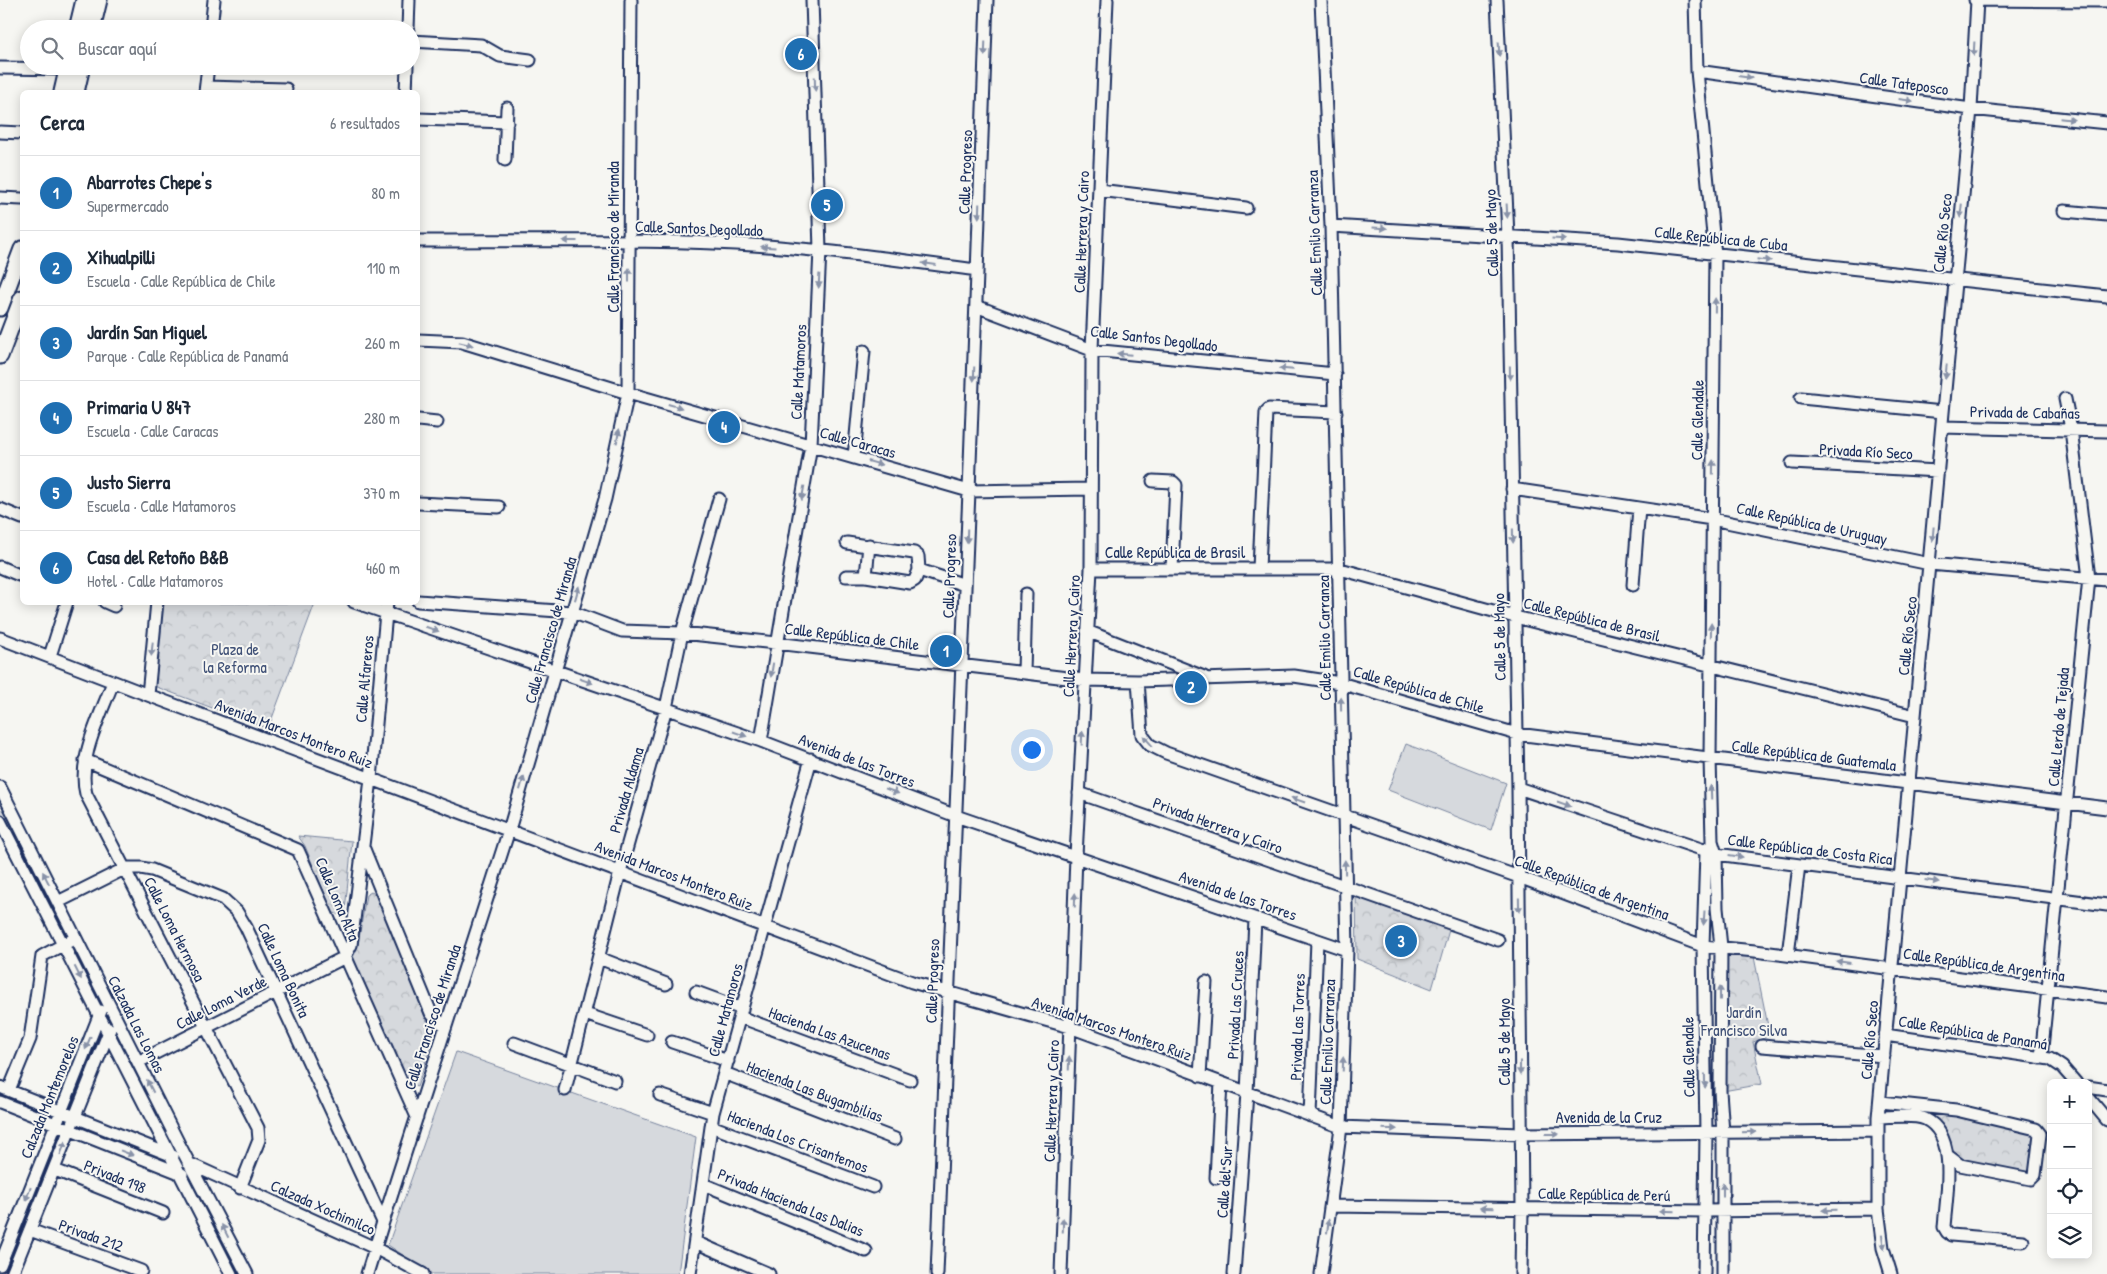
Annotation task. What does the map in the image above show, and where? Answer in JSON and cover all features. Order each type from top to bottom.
[{"type":"main road","points":[[79,20],[84,0]]},
{"type":"main road","points":[[94,20],[99,0]]},
{"type":"main road","points":[[63,90],[69,75]]},
{"type":"main road","points":[[74,75],[76,90]]},
{"type":"main road","points":[[0,308],[20,257]]},
{"type":"main road","points":[[0,356],[20,303]]},
{"type":"street","points":[[212,20],[214,0]]},
{"type":"street","points":[[408,20],[409,0]]},
{"type":"street","name":"Calle Francisco de Miranda","points":[[368,1274],[382,1222],[509,830],[605,498],[628,393],[631,0]]},
{"type":"street","name":"Calle Matamoros","points":[[761,741],[776,643],[811,445],[820,250],[812,0]]},
{"type":"street","name":"Calle Progreso","points":[[937,1274],[987,0]]},
{"type":"street","name":"Calle Herrera y Cairo","points":[[1061,1274],[1076,856],[1091,569],[1092,350],[1107,0]]},
{"type":"street","name":"Calle Emilio Carranza","points":[[1320,0],[1331,226],[1347,950],[1341,1127],[1321,1274]]},
{"type":"street","name":"Calle 5 de Mayo","points":[[1497,0],[1508,236],[1518,788],[1521,1274]]},
{"type":"street","name":"Calle Glendale","points":[[1695,0],[1697,71],[1715,255],[1710,758],[1712,841],[1703,946],[1706,1133],[1704,1274]]},
{"type":"street","points":[[1976,0],[2107,2]]},
{"type":"street","name":"Calle Río Seco","points":[[1891,1274],[1883,1248],[1878,1209],[1878,1117],[1881,1102],[1899,877],[1930,564],[1954,279],[1971,108],[1976,0]]},
{"type":"street","points":[[420,42],[481,45],[500,56],[530,60]]},
{"type":"street","points":[[0,68],[20,68]]},
{"type":"street","name":"Calle Tateposco","points":[[1697,71],[1971,108],[2107,123]]},
{"type":"street","points":[[207,75],[206,90],[286,89]]},
{"type":"street","points":[[406,90],[407,75]]},
{"type":"street","points":[[505,160],[507,108]]},
{"type":"street","points":[[420,119],[507,122]]},
{"type":"street","points":[[0,132],[20,133]]},
{"type":"street","points":[[1099,190],[1246,208]]},
{"type":"street","points":[[0,198],[20,199]]},
{"type":"street","points":[[2064,211],[2107,215]]},
{"type":"street","name":"Calle República de Cuba","points":[[1331,226],[1627,244],[2107,296]]},
{"type":"street","name":"Calle Santos Degollado","points":[[420,241],[629,241],[736,244],[820,250],[977,270]]},
{"type":"street","name":"Calle Santos Degollado","points":[[976,306],[1092,350],[1334,374]]},
{"type":"street","name":"Calle Caracas","points":[[420,340],[462,342],[628,393],[969,491],[1091,489]]},
{"type":"street","points":[[854,457],[864,351]]},
{"type":"street","points":[[1801,398],[1943,412]]},
{"type":"street","name":"Calle Lerdo de Tejada","points":[[2041,1058],[2089,578],[2071,429],[2065,399]]},
{"type":"street","name":"Calle República de Brasil","points":[[1259,568],[1266,412],[1269,409],[1336,412]]},
{"type":"street","points":[[420,420],[437,422]]},
{"type":"street","name":"Privada de Cabañas","points":[[1942,427],[2107,431]]},
{"type":"street","name":"Privada Río Seco","points":[[1792,463],[1938,471]]},
{"type":"street","points":[[1153,481],[1173,482],[1176,485],[1172,569]]},
{"type":"street","name":"Calle República de Uruguay","points":[[1512,489],[1712,519],[1930,564],[2107,580]]},
{"type":"street","name":"Privada Aldama","points":[[565,1090],[620,872],[666,708],[682,633],[719,499]]},
{"type":"street","points":[[420,503],[499,507]]},
{"type":"street","points":[[1633,585],[1639,508]]},
{"type":"street","points":[[0,509],[20,517]]},
{"type":"street","points":[[846,576],[866,576],[910,583],[916,580],[919,570],[918,556],[914,553],[847,543]]},
{"type":"street","points":[[866,576],[869,545]]},
{"type":"street","points":[[0,567],[19,575]]},
{"type":"street","name":"Calle República de Brasil","points":[[1091,569],[1340,569],[1514,617],[1915,716]]},
{"type":"street","points":[[919,570],[965,585]]},
{"type":"street","points":[[1024,673],[1026,594]]},
{"type":"street","name":"Calle República de Chile","points":[[420,601],[572,612],[622,631],[682,633],[1084,680],[1138,681],[1294,676],[1340,683],[1517,734]]},
{"type":"street","points":[[50,656],[66,605]]},
{"type":"street","points":[[148,695],[157,605]]},
{"type":"street","name":"Avenida de las Torres","points":[[370,605],[386,608],[555,670],[761,741],[956,816],[1347,950]]},
{"type":"street","name":"Calle Alfareros","points":[[345,957],[351,945],[372,779],[386,608]]},
{"type":"street","points":[[1087,631],[1210,679]]},
{"type":"street","name":"Avenida Marcos Montero Ruiz","points":[[0,638],[912,982],[1070,1027],[1341,1127]]},
{"type":"street","name":"Calle República de Argentina","points":[[1138,681],[1142,735],[1150,745],[1166,754],[1519,877],[1703,946],[1891,968],[2107,997]]},
{"type":"street","name":"Calle Loma Hermosa","points":[[113,682],[84,760],[83,781],[86,794],[126,868],[259,1131],[259,1140],[240,1188]]},
{"type":"street","name":"Calle República de Guatemala","points":[[1517,734],[2107,808]]},
{"type":"street","name":"Calle Loma Alta","points":[[84,760],[296,848],[302,856],[417,1117]]},
{"type":"street","name":"Calle Matamoros","points":[[690,1274],[713,1113],[811,760]]},
{"type":"street","name":"Calzada Las Lomas","points":[[0,787],[5,808],[58,902],[247,1274]]},
{"type":"street","name":"Calle República de Costa Rica","points":[[1518,788],[1711,853],[2107,905]]},
{"type":"street","name":"Privada Herrera y Cairo","points":[[1079,793],[1346,888]]},
{"type":"street","name":"Calzada Las Lomas","points":[[0,821],[231,1274]]},
{"type":"street","name":"Calle Alfareros","points":[[364,847],[431,1013],[446,1026]]},
{"type":"street","name":"Calle Glendale","points":[[1711,853],[1721,947],[1720,1091],[1723,1274]]},
{"type":"street","points":[[1788,955],[1799,865]]},
{"type":"street","points":[[58,902],[126,868]]},
{"type":"street","name":"Calle Loma Bonita","points":[[126,868],[152,870],[217,896],[237,912],[246,927],[382,1222]]},
{"type":"street","points":[[1346,888],[1498,940]]},
{"type":"street","name":"Privada Las Cruces","points":[[1247,1093],[1255,919]]},
{"type":"street","points":[[5,1088],[30,1039],[42,956],[76,938]]},
{"type":"street","name":"Privada Las Torres","points":[[1310,1116],[1317,940]]},
{"type":"street","name":"Calle Loma Verde","points":[[138,1062],[345,957]]},
{"type":"street","points":[[599,958],[666,984]]},
{"type":"street","points":[[1200,1076],[1206,982]]},
{"type":"street","name":"Hacienda Las Azucenas","points":[[696,992],[741,1013],[910,1080]]},
{"type":"street","name":"Calzada Montemorelos","points":[[0,1267],[106,997]]},
{"type":"street","points":[[585,1014],[647,1035]]},
{"type":"street","name":"Calzada Montemorelos","points":[[13,1274],[115,1016]]},
{"type":"street","name":"Calle República de Panamá","points":[[1885,1035],[2041,1058],[2056,1062],[2072,1079]]},
{"type":"street","name":"Hacienda Las Bugambilias","points":[[672,1042],[728,1061]]},
{"type":"street","points":[[514,1044],[615,1081]]},
{"type":"street","points":[[1762,1046],[1884,1056]]},
{"type":"street","name":"Hacienda Las Bugambilias","points":[[724,1073],[894,1139]]},
{"type":"street","points":[[1216,1178],[1221,1083]]},
{"type":"street","name":"Calzada Xochimilco","points":[[5,1088],[170,1155],[375,1248],[423,1274]]},
{"type":"street","points":[[2092,1088],[2107,1090]]},
{"type":"street","name":"Calle del Sur","points":[[1234,1274],[1247,1093]]},
{"type":"street","name":"Hacienda Los Crisantemos","points":[[660,1094],[713,1113]]},
{"type":"street","points":[[0,1102],[180,1173],[196,1176],[208,1172]]},
{"type":"street","points":[[1881,1102],[1925,1113],[1941,1136],[1948,1156],[1944,1227],[1947,1232],[1951,1235],[2023,1241]]},
{"type":"street","points":[[2092,1102],[2107,1120]]},
{"type":"street","points":[[1878,1117],[1956,1110],[2036,1129],[2040,1134],[2035,1175],[2031,1179],[1960,1165],[1948,1156]]},
{"type":"street","name":"Hacienda Los Crisantemos","points":[[711,1126],[873,1187]]},
{"type":"street","name":"Avenida de la Cruz","points":[[1341,1127],[1520,1134],[1878,1131]]},
{"type":"street","name":"Privada 198","points":[[55,1170],[163,1213]]},
{"type":"street","name":"Privada Hacienda Las Dalias","points":[[703,1184],[866,1250]]},
{"type":"street","name":"Calle República de Perú","points":[[1331,1206],[1705,1211],[1878,1209]]},
{"type":"street","name":"Privada 212","points":[[30,1230],[141,1271]]},
{"type":"street","points":[[695,1242],[769,1274]]},
{"type":"street","points":[[0,1267],[13,1274]]},
{"type":"green space","name":"Plaza de la Reforma","points":[[163,605],[314,605],[268,729],[154,686]]},
{"type":"green space","points":[[1406,744],[1506,783],[1491,830],[1388,790]]},
{"type":"green space","points":[[6,807],[74,934],[64,940],[0,820],[0,811]]},
{"type":"green space","points":[[298,836],[352,841],[345,911],[339,915],[332,912],[305,846]]},
{"type":"green space","points":[[1356,891],[1451,923],[1432,989],[1357,959]]},
{"type":"green space","points":[[371,892],[379,896],[426,1020],[438,1026],[417,1087],[405,1082],[352,958],[358,945],[366,895]]},
{"type":"green space","points":[[76,938],[97,988],[92,993],[63,944]]},
{"type":"green space","name":"Jardín Francisco Silva","points":[[1723,948],[1753,952],[1770,1036],[1753,1042],[1762,1084],[1723,1091]]},
{"type":"green space","points":[[113,1020],[171,1135],[164,1136],[108,1034]]},
{"type":"green space","points":[[99,1023],[104,1034],[72,1116],[62,1109]]},
{"type":"green space","points":[[456,1052],[696,1137],[678,1274],[431,1274],[388,1245]]},
{"type":"green space","points":[[0,1087],[55,1109],[50,1117],[0,1098]]},
{"type":"green space","points":[[1881,1103],[2036,1129],[2031,1179],[1960,1165],[1932,1124],[1879,1113]]},
{"type":"green space","points":[[78,1122],[170,1155],[171,1165],[75,1129]]},
{"type":"green space","points":[[56,1129],[65,1133],[10,1274],[0,1274]]},
{"type":"green space","points":[[198,1186],[244,1274],[236,1274],[192,1189]]},
{"type":"place","name":"Casa del Retoño B&B","points":[[801,54]]},
{"type":"place","name":"Justo Sierra","points":[[827,205]]},
{"type":"place","name":"Primaria U 847","points":[[724,427]]},
{"type":"place","name":"Abarrotes Chepe's","points":[[946,651]]},
{"type":"place","name":"Xihualpilli","points":[[1191,687]]},
{"type":"place","name":"Jardín San Miguel","points":[[1401,941]]}]
